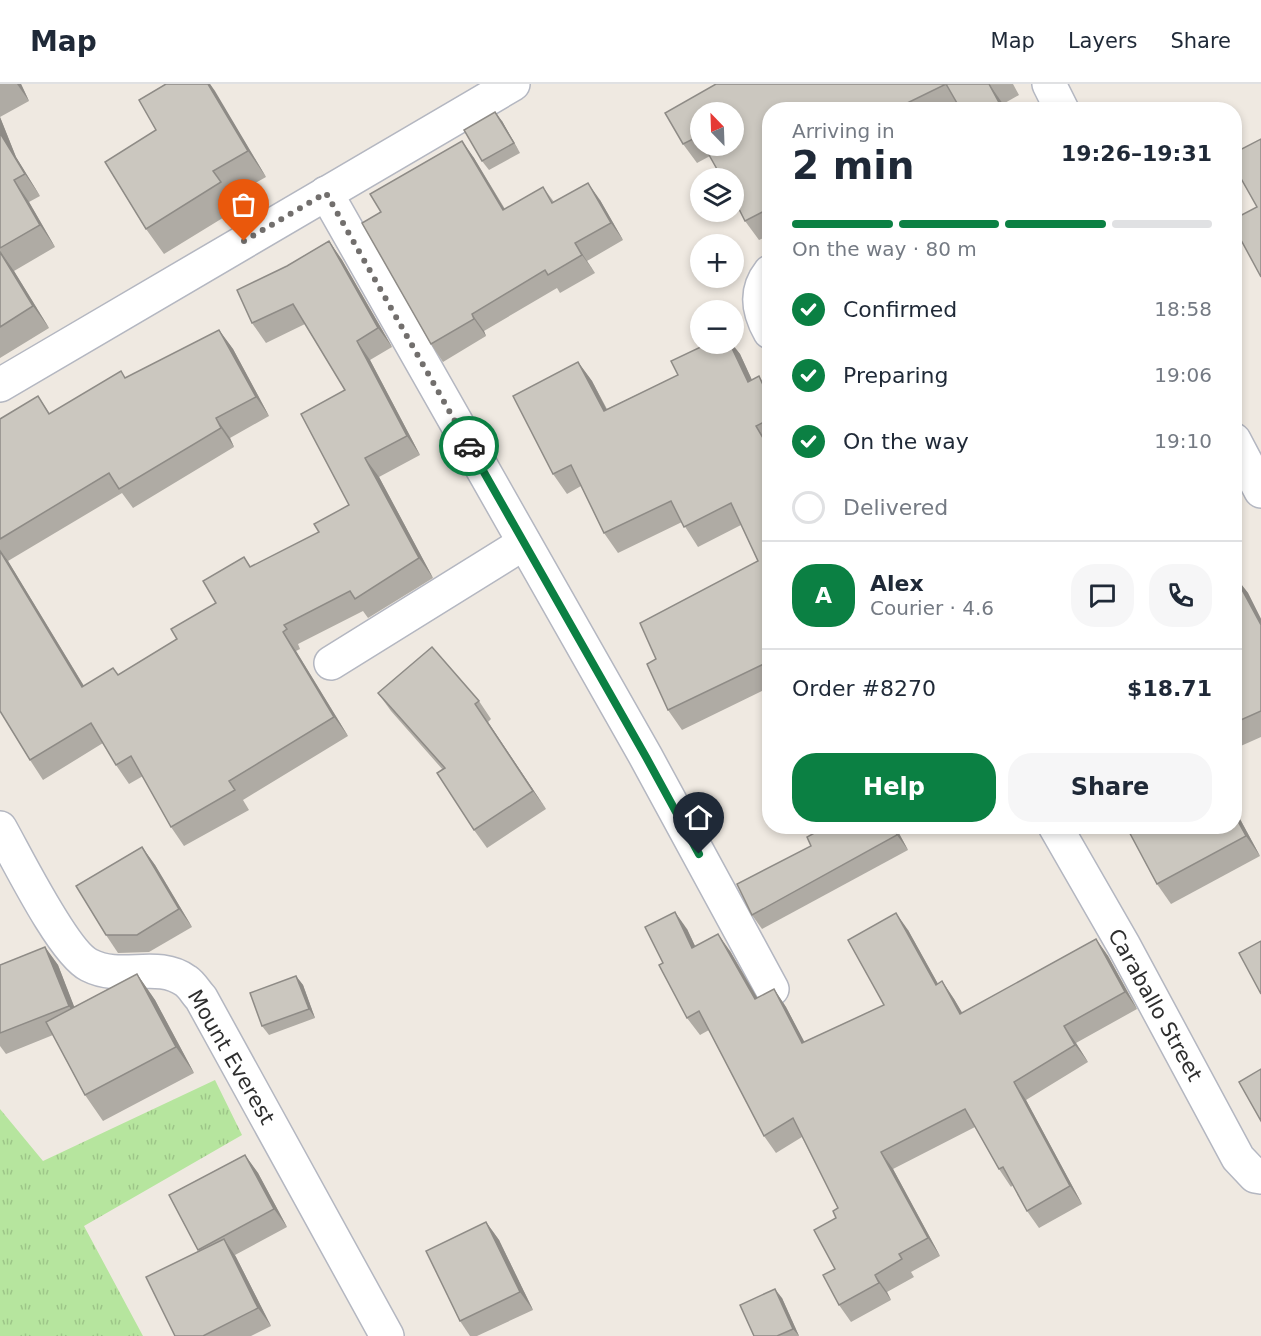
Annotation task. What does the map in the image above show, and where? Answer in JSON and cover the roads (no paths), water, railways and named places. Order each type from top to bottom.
[{"type":"street","points":[[0,385],[326,193],[474,94],[513,84]]},
{"type":"street","points":[[1049,84],[1058,102]]},
{"type":"street","points":[[326,193],[646,757],[772,989]]},
{"type":"street","points":[[762,284],[759,303],[762,314]]},
{"type":"street","points":[[1242,455],[1261,491]]},
{"type":"street","points":[[331,663],[524,543]]},
{"type":"street","name":"Mount Everest","points":[[0,828],[70,949],[88,965],[105,972],[125,974],[150,971],[171,972],[188,982],[201,998],[387,1336]]},
{"type":"street","name":"Caraballo Street","points":[[1060,834],[1124,946],[1238,1158],[1256,1176],[1261,1177]]}]
